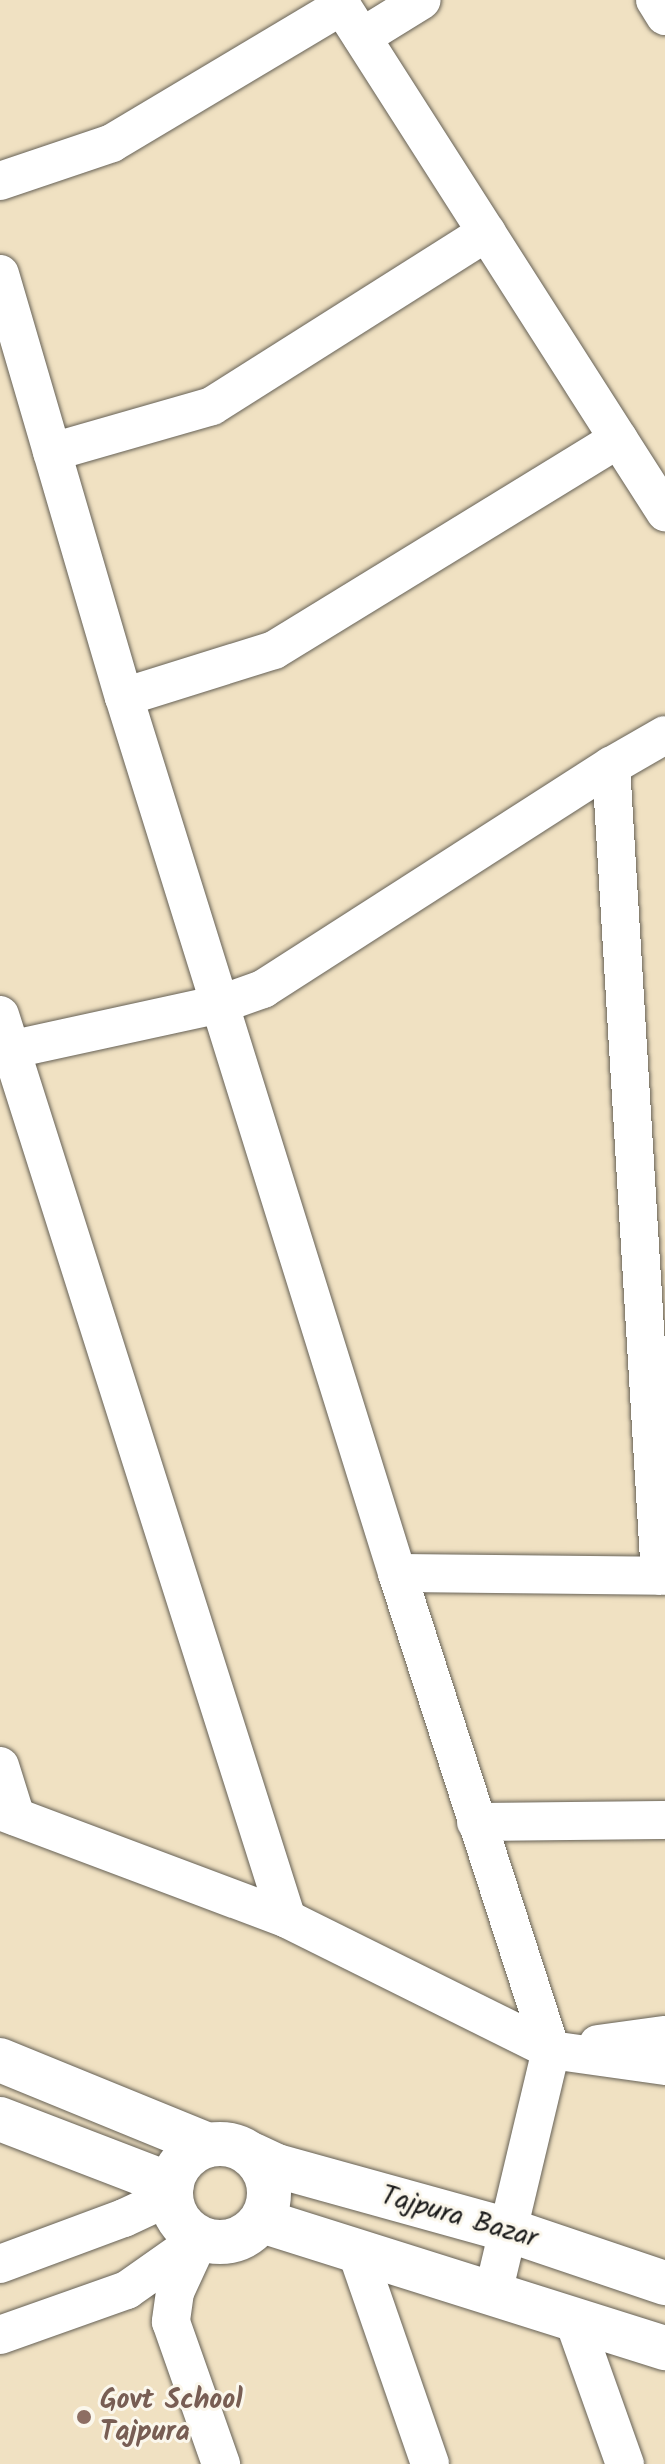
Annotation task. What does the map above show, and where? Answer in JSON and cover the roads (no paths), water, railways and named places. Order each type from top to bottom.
[{"type":"street","points":[[0,181],[112,143],[347,14],[422,0]]},
{"type":"street","points":[[655,0],[665,16]]},
{"type":"street","points":[[347,14],[665,512]]},
{"type":"street","points":[[52,452],[212,406],[487,232]]},
{"type":"street","points":[[0,274],[124,697],[397,1573],[551,2050],[511,2231],[493,2294]]},
{"type":"street","points":[[124,697],[274,650],[618,439]]},
{"type":"street","points":[[287,1919],[4,1039],[221,1004],[263,989],[611,766],[665,735]]},
{"type":"street","points":[[397,1573],[662,1576],[611,766]]},
{"type":"street","points":[[0,1766],[8,1814],[287,1919],[551,2050],[665,2066]]},
{"type":"street","points":[[476,1822],[665,1820]]},
{"type":"street","points":[[551,2050],[665,2035]]},
{"type":"street","name":"Tajpura Bazar","points":[[0,2060],[208,2145],[224,2144],[277,2166],[511,2231],[665,2283]]},
{"type":"street","points":[[0,2119],[172,2191]]},
{"type":"street","points":[[208,2145],[184,2159],[172,2191],[177,2216],[200,2238],[216,2242],[234,2240],[249,2233],[262,2221],[269,2204],[270,2186],[253,2155]]},
{"type":"street","points":[[0,2264],[124,2218],[172,2191]]},
{"type":"street","points":[[262,2221],[665,2348]]},
{"type":"street","points":[[0,2335],[127,2290],[200,2238]]},
{"type":"street","points":[[200,2238],[175,2292],[171,2322],[221,2464]]},
{"type":"street","points":[[356,2250],[430,2464]]},
{"type":"street","points":[[574,2321],[625,2464]]},
{"type":"place","name":"Govt School Tajpura","points":[[84,2417]]}]
